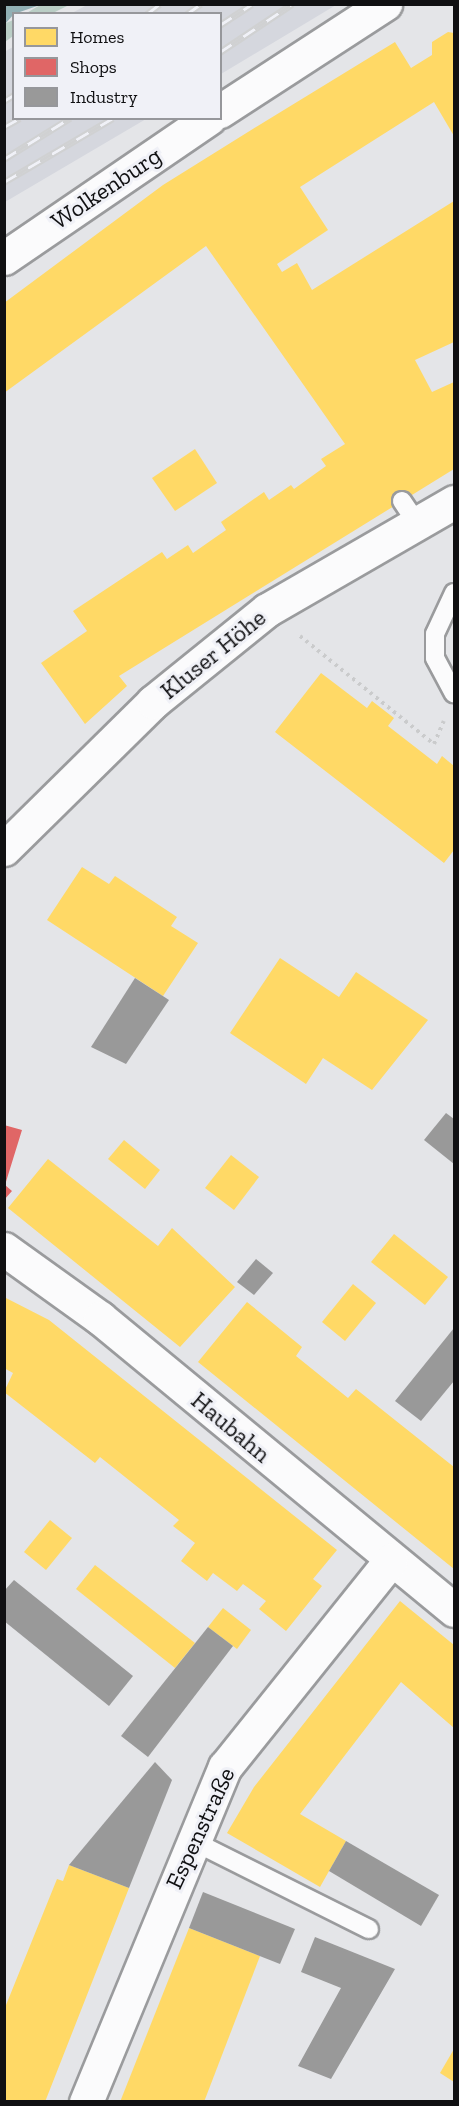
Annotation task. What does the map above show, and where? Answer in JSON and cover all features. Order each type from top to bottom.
[{"type":"street","points":[[222,110],[385,4]]},
{"type":"street","name":"Wolkenburg","points":[[4,258],[205,120]]},
{"type":"street","name":"Kluser Höhe","points":[[4,849],[153,702],[267,610],[410,512],[454,502]]},
{"type":"street","name":"Haubahn","points":[[4,1250],[100,1318],[454,1610]]},
{"type":"street","name":"Espenstraße","points":[[86,2102],[191,1840],[225,1767],[392,1560]]},
{"type":"lane","points":[[454,593],[435,634],[435,658],[454,693]]},
{"type":"lane","points":[[191,1840],[369,1929]]},
{"type":"path","points":[[267,610],[434,744],[446,716]]},
{"type":"shaded area","points":[[336,4],[222,73],[222,12],[74,12],[87,5]]},
{"type":"shaded area","points":[[12,48],[12,120],[144,120],[5,202],[4,52]]},
{"type":"green space","points":[[40,5],[69,5],[55,12],[28,12]]},
{"type":"green space","points":[[12,20],[12,37],[5,42],[4,24]]},
{"type":"water","points":[[5,4],[40,4],[20,12],[12,12],[12,16],[5,24]]},
{"type":"building: Homes","points":[[448,32],[454,33],[454,136],[434,102],[300,187],[328,230],[277,264],[282,272],[297,263],[312,290],[454,201],[454,342],[415,360],[432,392],[454,382],[454,469],[119,676],[127,686],[85,724],[41,663],[87,631],[73,611],[162,552],[167,559],[188,545],[193,553],[226,530],[221,522],[264,492],[269,500],[291,485],[294,489],[326,466],[321,459],[345,444],[206,246],[4,393],[4,303],[163,185],[395,42],[411,68],[432,55],[432,42]]},
{"type":"building: Homes","points":[[195,449],[217,483],[175,511],[152,478]]},
{"type":"building: Homes","points":[[321,673],[367,708],[372,701],[394,718],[388,726],[437,764],[442,756],[454,766],[454,850],[444,863],[275,732]]},
{"type":"building: Homes","points":[[82,867],[109,884],[115,876],[177,917],[171,926],[198,943],[163,996],[47,920]]},
{"type":"building: Homes","points":[[280,958],[339,997],[356,972],[428,1020],[372,1090],[323,1058],[306,1084],[230,1033]]},
{"type":"building: Homes","points":[[124,1140],[160,1170],[145,1189],[108,1159]]},
{"type":"building: Homes","points":[[231,1155],[259,1177],[234,1210],[205,1188]]},
{"type":"building: Homes","points":[[48,1159],[158,1246],[172,1228],[235,1287],[180,1347],[8,1208]]},
{"type":"building: Homes","points":[[394,1234],[448,1277],[425,1305],[371,1262]]},
{"type":"building: Homes","points":[[353,1284],[376,1303],[345,1341],[322,1322]]},
{"type":"building: Homes","points":[[4,1297],[49,1320],[337,1550],[313,1579],[322,1586],[286,1631],[259,1609],[266,1601],[243,1584],[237,1591],[213,1573],[207,1581],[181,1561],[195,1543],[173,1526],[179,1520],[100,1457],[95,1463],[4,1392],[13,1373],[4,1368]]},
{"type":"building: Homes","points":[[247,1302],[302,1347],[296,1356],[348,1398],[356,1389],[454,1467],[454,1569],[198,1362]]},
{"type":"building: Homes","points":[[50,1520],[72,1538],[46,1570],[24,1552]]},
{"type":"building: Homes","points":[[95,1565],[195,1643],[175,1668],[76,1589]]},
{"type":"building: Homes","points":[[400,1601],[454,1645],[454,1728],[401,1682],[300,1814],[346,1841],[320,1887],[227,1833],[254,1787]]},
{"type":"building: Homes","points":[[223,1608],[251,1630],[237,1649],[208,1627]]},
{"type":"building: Homes","points":[[69,1865],[129,1888],[45,2102],[4,2102],[4,2010],[57,1879],[63,1881]]},
{"type":"building: Homes","points":[[189,1928],[260,1956],[204,2102],[120,2102]]},
{"type":"building: Homes","points":[[454,2049],[454,2082],[440,2073]]},
{"type":"building: Shops","points":[[4,1125],[22,1130],[5,1185],[12,1191],[4,1200]]},
{"type":"building: Industry","points":[[135,978],[169,1000],[126,1064],[91,1047]]},
{"type":"building: Industry","points":[[446,1113],[454,1119],[454,1164],[424,1140]]},
{"type":"building: Industry","points":[[256,1259],[273,1273],[254,1295],[237,1282]]},
{"type":"building: Industry","points":[[454,1328],[454,1381],[421,1421],[395,1401]]},
{"type":"building: Industry","points":[[14,1580],[133,1676],[109,1706],[4,1621],[4,1591]]},
{"type":"building: Industry","points":[[208,1627],[233,1646],[148,1757],[121,1736]]},
{"type":"building: Industry","points":[[155,1762],[172,1780],[129,1888],[69,1865]]},
{"type":"building: Industry","points":[[346,1841],[439,1895],[421,1926],[329,1871]]},
{"type":"building: Industry","points":[[203,1892],[295,1929],[280,1964],[189,1928]]},
{"type":"building: Industry","points":[[315,1937],[395,1969],[331,2079],[298,2066],[341,1988],[301,1972]]},
{"type":"railway","points":[[150,12],[160,4]]},
{"type":"railway","points":[[190,12],[201,4]]},
{"type":"railway","points":[[222,24],[252,4]]},
{"type":"railway","points":[[222,51],[292,4]]},
{"type":"railway","points":[[4,101],[12,96]]},
{"type":"railway","points":[[4,127],[16,120]]},
{"type":"railway","points":[[4,159],[67,120]]},
{"type":"railway","points":[[4,182],[110,120]]}]
